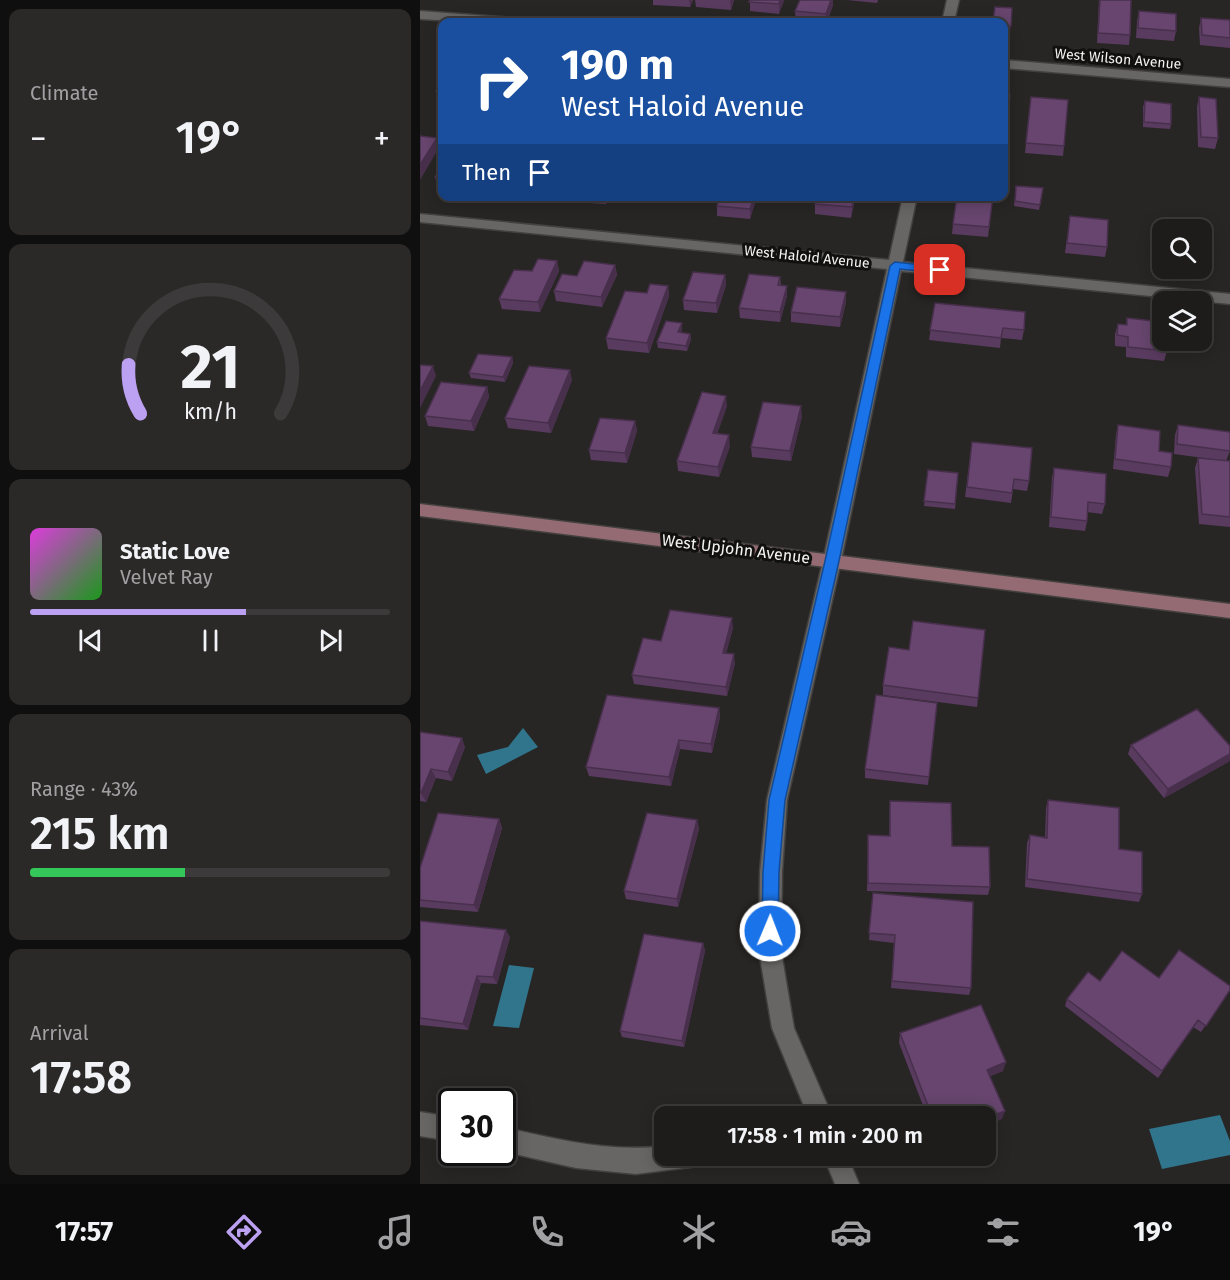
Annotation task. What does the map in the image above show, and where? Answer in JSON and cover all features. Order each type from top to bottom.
[{"type":"main road","name":"West Upjohn Avenue","points":[[420,510],[1230,611]]},
{"type":"street","points":[[949,18],[953,0]]},
{"type":"street","points":[[420,15],[459,18]]},
{"type":"street","name":"West Wilson Avenue","points":[[1008,64],[1230,83]]},
{"type":"street","points":[[816,1106],[783,1028],[770,951],[771,872],[777,800],[832,561],[909,201]]},
{"type":"street","name":"West Haloid Avenue","points":[[420,218],[1230,299]]},
{"type":"street","points":[[420,1124],[438,1127]]},
{"type":"street","points":[[516,1142],[576,1156],[636,1162],[654,1160]]},
{"type":"street","points":[[840,1166],[847,1184]]},
{"type":"water","points":[[523,728],[538,747],[486,774],[477,755],[508,747]]},
{"type":"water","points":[[509,965],[534,968],[519,1028],[493,1026]]},
{"type":"water","points":[[1220,1115],[1230,1141],[1230,1155],[1162,1169],[1149,1129]]},
{"type":"building","points":[[750,0],[780,0],[779,4],[749,2]]},
{"type":"building","points":[[800,0],[831,0],[826,14],[795,11]]},
{"type":"building","points":[[1100,0],[1131,0],[1130,35],[1098,33]]},
{"type":"building","points":[[995,7],[1012,8],[1011,26],[1008,26],[1008,18],[994,18]]},
{"type":"building","points":[[1139,11],[1176,14],[1176,31],[1138,28]]},
{"type":"building","points":[[1201,18],[1230,20],[1230,38],[1202,35]]},
{"type":"building","points":[[1031,97],[1068,100],[1064,146],[1026,143]]},
{"type":"building","points":[[1199,97],[1216,99],[1218,138],[1201,137]]},
{"type":"building","points":[[1145,101],[1171,104],[1171,124],[1144,122]]},
{"type":"building","points":[[420,136],[437,138],[420,165]]},
{"type":"building","points":[[1016,186],[1043,188],[1040,205],[1015,201]]},
{"type":"building","points":[[718,201],[752,201],[750,209],[717,206]]},
{"type":"building","points":[[816,201],[853,201],[852,207],[815,204]]},
{"type":"building","points":[[956,201],[992,201],[989,227],[953,224]]},
{"type":"building","points":[[1070,216],[1108,220],[1107,247],[1067,243]]},
{"type":"building","points":[[538,259],[557,261],[538,302],[499,299],[514,270],[532,271]]},
{"type":"building","points":[[584,261],[615,265],[601,297],[554,291],[562,274],[577,276]]},
{"type":"building","points":[[693,272],[725,275],[716,303],[683,300]]},
{"type":"building","points":[[749,274],[780,277],[778,285],[787,286],[780,312],[739,308]]},
{"type":"building","points":[[650,284],[668,286],[647,343],[606,338],[625,291],[647,293]]},
{"type":"building","points":[[797,287],[846,292],[840,317],[791,312]]},
{"type":"building","points":[[935,303],[1025,312],[1024,330],[1003,328],[1001,338],[930,330]]},
{"type":"building","points":[[1127,318],[1152,321],[1152,349],[1128,347],[1128,337],[1117,335],[1118,324],[1127,325]]},
{"type":"building","points":[[666,321],[682,323],[678,332],[690,334],[686,346],[657,342]]},
{"type":"building","points":[[478,354],[512,357],[503,377],[469,373]]},
{"type":"building","points":[[420,365],[433,366],[420,391]]},
{"type":"building","points":[[529,366],[570,370],[548,423],[505,418]]},
{"type":"building","points":[[441,382],[487,387],[471,421],[425,416]]},
{"type":"building","points":[[702,392],[726,396],[713,433],[729,435],[718,467],[677,461]]},
{"type":"building","points":[[763,402],[801,406],[790,451],[751,447]]},
{"type":"building","points":[[600,418],[635,421],[625,453],[589,450]]},
{"type":"building","points":[[1118,425],[1160,431],[1159,451],[1172,453],[1171,467],[1115,459]]},
{"type":"building","points":[[1178,425],[1230,432],[1230,451],[1177,444]]},
{"type":"building","points":[[972,442],[1032,448],[1029,481],[1014,479],[1012,493],[967,487]]},
{"type":"building","points":[[1198,458],[1230,461],[1230,517],[1202,514]]},
{"type":"building","points":[[1054,468],[1106,474],[1105,504],[1088,502],[1087,521],[1051,517]]},
{"type":"building","points":[[928,470],[958,473],[955,504],[924,501]]},
{"type":"building","points":[[670,610],[732,618],[723,653],[734,654],[726,687],[632,675],[643,638],[661,641]]},
{"type":"building","points":[[913,621],[985,630],[978,698],[883,685],[889,647],[909,650]]},
{"type":"building","points":[[607,695],[719,708],[711,744],[679,740],[669,777],[586,767]]},
{"type":"building","points":[[876,695],[937,703],[929,777],[865,769]]},
{"type":"building","points":[[1197,709],[1230,746],[1230,754],[1168,789],[1131,745]]},
{"type":"building","points":[[420,732],[462,738],[448,772],[431,769],[421,793],[420,793]]},
{"type":"building","points":[[1048,800],[1119,808],[1119,849],[1142,852],[1142,894],[1027,879],[1030,835],[1047,838]]},
{"type":"building","points":[[890,801],[951,803],[952,846],[989,847],[990,887],[868,883],[868,835],[890,836]]},
{"type":"building","points":[[438,813],[499,819],[474,905],[420,900],[420,868]]},
{"type":"building","points":[[647,813],[697,820],[677,899],[624,891]]},
{"type":"building","points":[[873,893],[973,902],[971,988],[892,981],[895,935],[869,933]]},
{"type":"building","points":[[420,921],[506,930],[493,977],[477,976],[463,1024],[420,1018]]},
{"type":"building","points":[[644,934],[703,943],[682,1041],[620,1031]]},
{"type":"building","points":[[1179,950],[1230,986],[1230,990],[1206,1026],[1198,1020],[1162,1071],[1067,999],[1088,972],[1100,981],[1122,951],[1159,978]]},
{"type":"building","points":[[981,1005],[1006,1062],[987,1070],[1005,1111],[996,1114],[996,1106],[928,1106],[900,1033]]},
{"type":"route","points":[[770,931],[771,872],[777,800],[832,561],[895,266],[940,270]]}]
